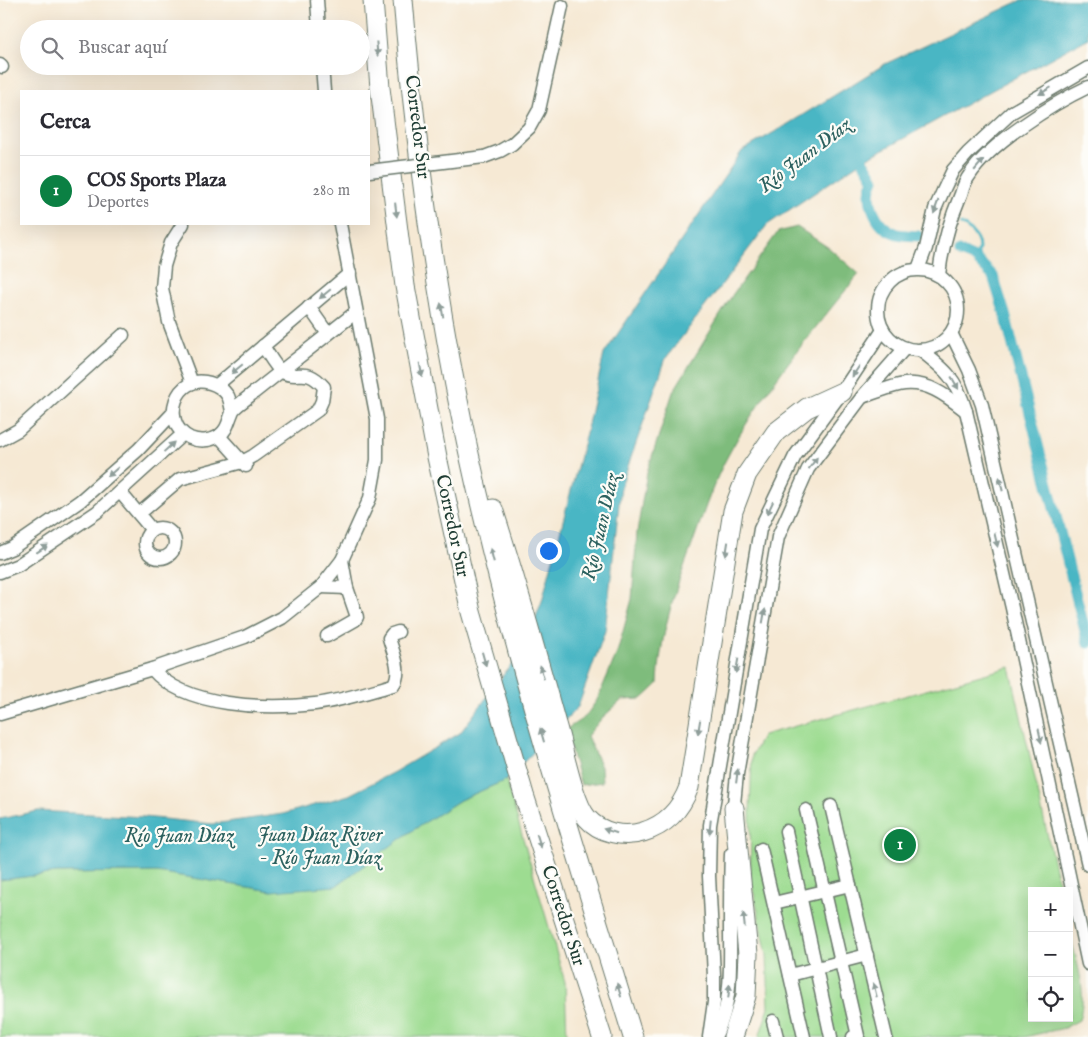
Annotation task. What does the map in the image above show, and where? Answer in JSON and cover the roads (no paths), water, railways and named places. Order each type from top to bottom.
[{"type":"highway","name":"Corredor Sur","points":[[373,0],[380,88],[405,286],[437,457],[471,612],[524,794],[602,1037]]},
{"type":"highway","name":"Corredor Sur","points":[[403,0],[410,84],[436,279],[458,400],[484,520],[513,600],[555,782],[633,1037]]},
{"type":"highway","points":[[513,600],[582,810],[593,823],[605,830],[628,835],[644,832],[662,824],[676,811],[686,796],[691,778],[733,512],[747,474],[776,432],[807,408],[842,392]]},
{"type":"highway","points":[[733,1037],[746,996],[748,954],[734,808]]},
{"type":"street","points":[[317,0],[318,20]]},
{"type":"street","points":[[370,171],[484,157],[512,144],[529,128],[539,110],[562,6]]},
{"type":"street","points":[[918,269],[926,248],[938,203],[954,170],[968,153],[1012,112],[1088,68]]},
{"type":"street","points":[[323,75],[324,90]]},
{"type":"street","points":[[939,275],[942,252],[952,215],[968,177],[988,153],[1037,116],[1088,87]]},
{"type":"street","points":[[183,225],[171,243],[164,266],[162,288],[169,322],[192,383]]},
{"type":"street","points":[[0,714],[152,669],[245,637],[282,618],[321,587],[342,560],[370,498],[377,460],[377,420],[340,225]]},
{"type":"street","points":[[918,269],[929,270],[939,275],[949,284],[956,295],[957,321],[951,333],[943,342],[932,348],[920,350],[904,348],[892,341],[883,330],[878,314],[879,297],[888,282],[902,272],[918,269]]},
{"type":"street","points":[[217,385],[350,273]]},
{"type":"street","points":[[309,307],[328,334]]},
{"type":"street","points":[[232,411],[356,312]]},
{"type":"street","points":[[709,1037],[714,1002],[709,876],[710,826],[760,529],[795,456],[842,392],[883,330]]},
{"type":"street","points":[[951,333],[969,370],[982,405],[1088,865]]},
{"type":"street","points":[[0,440],[18,430],[123,335]]},
{"type":"street","points":[[139,514],[180,479],[244,464],[318,410],[322,401],[324,387],[317,378],[306,374],[291,374],[281,371],[263,346]]},
{"type":"street","points":[[715,1037],[729,999],[731,978],[731,865],[737,774],[778,537],[808,469],[862,397],[904,348]]},
{"type":"street","points":[[920,350],[948,373],[956,385],[966,411],[1029,688],[1088,964]]},
{"type":"street","points":[[205,381],[217,385],[228,396],[232,411],[226,429],[219,436],[210,440],[192,439],[183,434],[176,424],[173,413],[174,400],[181,390],[192,383],[205,381]]},
{"type":"street","points":[[862,397],[900,385],[921,385],[942,393],[966,411]]},
{"type":"street","points":[[0,553],[12,548],[80,501],[138,450],[173,413]]},
{"type":"street","points":[[0,572],[18,565],[97,512],[183,434]]},
{"type":"street","points":[[219,436],[244,464]]},
{"type":"street","points":[[120,492],[152,530]]},
{"type":"street","points":[[327,636],[357,617],[347,588],[342,560]]},
{"type":"street","points":[[321,587],[347,588]]},
{"type":"street","points":[[152,669],[158,676],[180,689],[224,703],[316,704],[393,685],[397,680],[398,672],[389,638],[392,634],[398,632]]},
{"type":"street","points":[[1029,688],[1035,675],[1035,634]]},
{"type":"street","points":[[1029,688],[1048,712],[1060,739]]},
{"type":"street","points":[[831,806],[886,1037]]},
{"type":"street","points":[[806,810],[858,1036],[853,1037]]},
{"type":"street","points":[[786,831],[831,1037]]},
{"type":"street","points":[[761,849],[804,1037]]},
{"type":"street","points":[[774,904],[850,885]]},
{"type":"street","points":[[790,975],[867,955]]},
{"type":"street","points":[[773,1021],[777,1037]]},
{"type":"water","name":"Juan Díaz River - Río Juan Díaz","points":[[1022,0],[1088,0],[1088,38],[862,161],[767,225],[666,358],[621,486],[605,631],[578,707],[506,780],[460,800],[407,834],[336,886],[272,891],[157,872],[57,873],[0,880],[0,819],[38,811],[144,817],[213,824],[283,814],[349,795],[394,772],[460,733],[525,646],[542,601],[586,433],[604,354],[742,151],[885,64]]},
{"type":"waterway","points":[[854,148],[874,180],[870,195],[873,211],[877,218],[895,233],[918,236]]},
{"type":"waterway","points":[[961,224],[970,230],[977,239],[979,248],[975,258]]},
{"type":"waterway","points":[[960,252],[975,258],[993,276],[1005,314],[1088,643]]},
{"type":"place","name":"COS Sports Plaza","points":[[900,845]]},
{"type":"water label","name":"Río Juan Díaz","points":[[805,156]]},
{"type":"water label","name":"Río Juan Díaz","points":[[601,527]]},
{"type":"water label","name":"Río Juan Díaz","points":[[179,836]]}]
